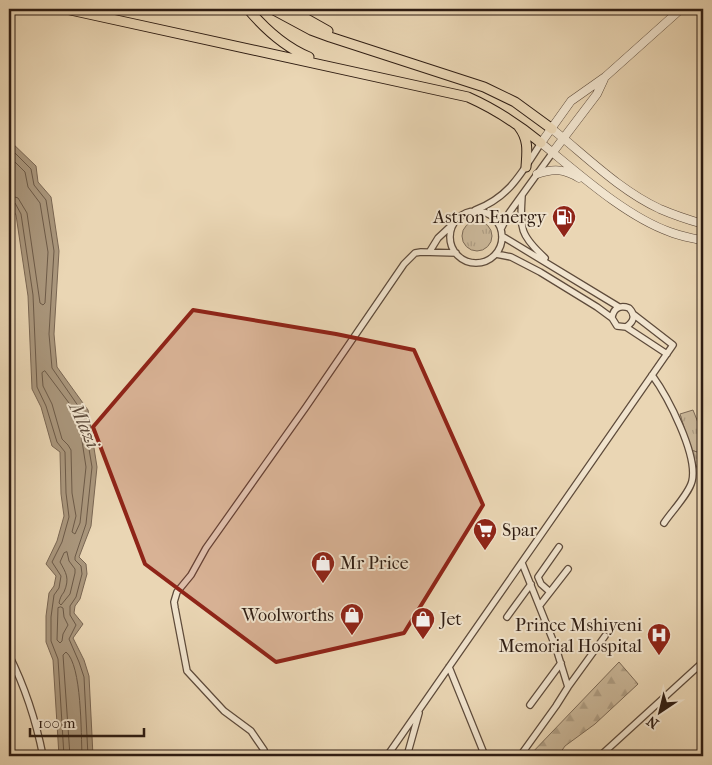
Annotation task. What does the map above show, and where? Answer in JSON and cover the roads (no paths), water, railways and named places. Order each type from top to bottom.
[{"type":"main road","points":[[66,9],[468,97],[489,106],[515,122],[541,142]]},
{"type":"main road","points":[[248,9],[261,24],[287,46],[299,54],[332,66]]},
{"type":"main road","points":[[272,9],[311,30],[492,91],[515,102],[552,129]]},
{"type":"main road","points":[[289,9],[330,32],[382,53]]},
{"type":"main road","points":[[515,122],[527,142],[526,167]]},
{"type":"street","points":[[430,251],[438,238],[459,218],[498,199],[514,184],[541,142],[571,101],[605,77],[681,9]]},
{"type":"street","points":[[501,229],[552,152],[597,94],[605,77]]},
{"type":"street","points":[[552,129],[637,196],[658,208],[703,224]]},
{"type":"street","points":[[541,142],[603,191],[646,221],[670,232],[703,241]]},
{"type":"street","points":[[537,174],[549,170],[562,170],[603,191]]},
{"type":"street","points":[[522,196],[521,221],[526,240],[552,266]]},
{"type":"street","points":[[454,224],[450,238],[456,253],[462,258],[475,263],[486,261],[500,249],[501,229],[493,217],[480,211],[473,211]]},
{"type":"street","points":[[387,756],[674,344],[633,314],[628,308],[619,307],[502,236]]},
{"type":"street","points":[[264,756],[264,750],[251,731],[224,711],[187,671],[175,608],[175,597],[206,548],[404,264],[415,254],[430,251],[456,253]]},
{"type":"street","points":[[496,254],[512,257],[612,318],[617,326],[626,327],[667,354]]},
{"type":"street","points":[[612,318],[613,313],[619,307]]},
{"type":"street","points":[[626,327],[631,324],[633,314]]},
{"type":"street","points":[[652,375],[663,390],[674,411],[692,460],[692,483],[664,523]]},
{"type":"street","points":[[550,592],[541,584],[538,577],[559,547]]},
{"type":"street","points":[[522,562],[540,605],[568,687]]},
{"type":"street","points":[[540,605],[568,569]]},
{"type":"street","points":[[507,617],[531,584]]},
{"type":"street","points":[[520,756],[605,636]]},
{"type":"street","points":[[9,655],[26,694],[43,756]]},
{"type":"street","points":[[600,756],[700,667],[703,662]]},
{"type":"street","points":[[530,705],[561,663]]},
{"type":"street","points":[[449,667],[485,756]]},
{"type":"street","points":[[407,756],[420,708]]},
{"type":"water","name":"Mlazi","points":[[9,140],[36,166],[38,182],[51,197],[59,251],[54,334],[57,367],[88,410],[97,467],[91,526],[79,557],[86,564],[87,574],[74,613],[83,624],[73,638],[84,660],[89,676],[93,756],[59,756],[53,660],[46,642],[46,616],[49,593],[54,586],[56,576],[46,564],[57,541],[64,516],[61,494],[60,452],[52,446],[41,407],[32,389],[28,296],[16,215],[9,203]]},
{"type":"place","name":"Astron Energy","points":[[564,238]]},
{"type":"place","name":"Spar","points":[[485,551]]},
{"type":"place","name":"Mr Price","points":[[323,584]]},
{"type":"place","name":"Woolworths","points":[[352,636]]},
{"type":"place","name":"Jet","points":[[423,640]]},
{"type":"place","name":"Prince Mshiyeni Memorial Hospital","points":[[659,656]]}]
